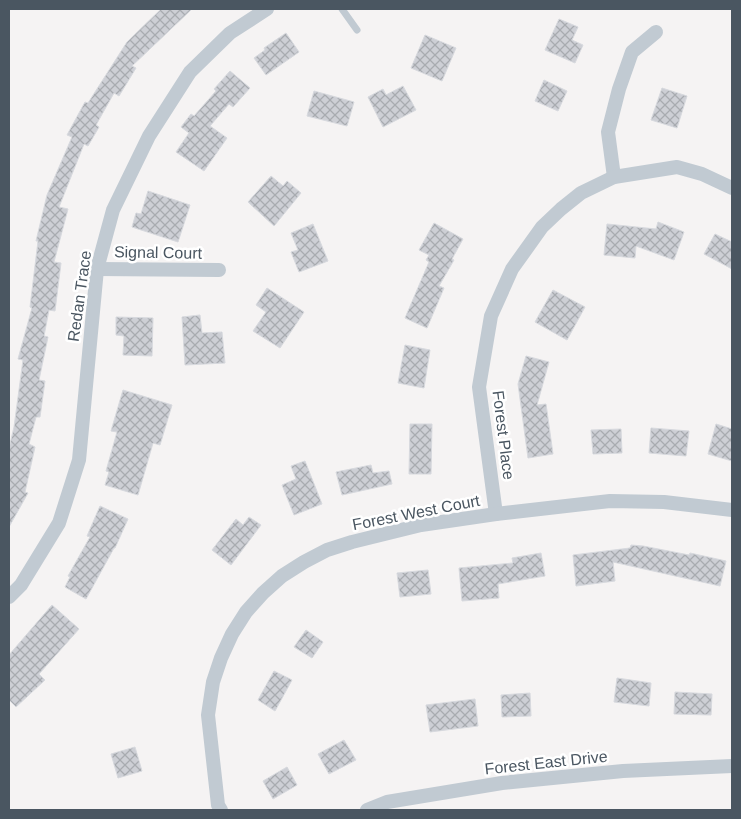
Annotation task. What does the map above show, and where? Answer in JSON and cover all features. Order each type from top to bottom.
[{"type":"street","name":"Redan Trace","points":[[9,597],[21,585],[59,523],[79,460],[97,269],[113,210],[149,136],[190,72],[230,33],[267,9]]},
{"type":"street","points":[[614,177],[608,132],[619,89],[632,52],[656,32]]},
{"type":"street","name":"Forest Place","points":[[496,514],[479,387],[491,316],[512,269],[542,227],[581,193],[614,177],[677,167],[702,174],[732,188]]},
{"type":"street","name":"Signal Court","points":[[97,269],[219,270]]},
{"type":"street","name":"Forest West Court","points":[[221,810],[218,805],[208,715],[213,682],[232,634],[246,612],[263,593],[297,566],[327,550],[352,542],[421,525],[496,514],[610,501],[664,502],[732,510]]},
{"type":"street","name":"Forest East Drive","points":[[367,810],[387,802],[502,783],[624,771],[732,766]]},
{"type":"lane","points":[[342,9],[357,30]]},
{"type":"building","points":[[161,9],[192,9],[132,66],[136,68],[119,96],[114,93],[96,125],[99,127],[88,146],[84,144],[59,207],[68,209],[54,262],[61,263],[55,311],[49,310],[44,336],[48,337],[39,380],[45,381],[40,417],[36,417],[29,444],[35,447],[25,492],[28,493],[9,527],[9,448],[14,427],[23,360],[18,359],[32,308],[30,307],[38,241],[36,241],[47,195],[72,137],[67,135],[85,102],[88,103],[127,42]]},
{"type":"building","points":[[559,19],[578,27],[572,40],[583,45],[575,63],[545,50]]},
{"type":"building","points":[[286,33],[299,52],[266,75],[254,58],[265,50],[264,48]]},
{"type":"building","points":[[425,35],[456,48],[442,81],[411,68]]},
{"type":"building","points":[[230,71],[250,88],[233,107],[229,104],[210,126],[227,138],[204,171],[176,152],[189,133],[181,127],[191,114],[194,116],[216,91],[214,89]]},
{"type":"building","points":[[544,80],[567,91],[558,111],[535,101]]},
{"type":"building","points":[[403,86],[416,110],[383,127],[368,97],[383,89],[386,95]]},
{"type":"building","points":[[662,88],[687,96],[677,128],[651,120]]},
{"type":"building","points":[[314,91],[354,102],[347,126],[307,116]]},
{"type":"building","points":[[271,176],[283,186],[287,181],[301,193],[274,226],[248,202]]},
{"type":"building","points":[[148,191],[190,205],[178,242],[132,227],[136,213],[141,214]]},
{"type":"building","points":[[658,222],[684,232],[674,260],[636,246],[635,258],[604,255],[607,224],[656,229]]},
{"type":"building","points":[[434,223],[463,239],[452,259],[454,260],[439,286],[444,288],[427,328],[405,318],[429,262],[426,260],[429,255],[419,250]]},
{"type":"building","points":[[313,224],[328,261],[299,272],[291,252],[298,250],[291,233]]},
{"type":"building","points":[[715,234],[732,242],[732,269],[704,254]]},
{"type":"building","points":[[267,288],[304,312],[280,348],[253,331],[266,312],[256,305]]},
{"type":"building","points":[[553,290],[585,307],[567,340],[535,322]]},
{"type":"building","points":[[200,315],[202,333],[222,332],[225,363],[185,365],[182,317]]},
{"type":"building","points":[[116,317],[153,318],[152,356],[123,355],[124,336],[116,335]]},
{"type":"building","points":[[405,345],[430,350],[424,388],[398,383]]},
{"type":"building","points":[[526,356],[549,362],[537,405],[546,404],[553,454],[528,458],[518,384]]},
{"type":"building","points":[[123,390],[172,405],[160,445],[153,443],[138,495],[105,485],[109,472],[106,471],[117,432],[111,431]]},
{"type":"building","points":[[410,424],[432,424],[431,474],[409,474]]},
{"type":"building","points":[[716,424],[732,429],[732,461],[708,454]]},
{"type":"building","points":[[651,428],[689,431],[686,456],[649,453]]},
{"type":"building","points":[[621,429],[622,453],[593,454],[591,430]]},
{"type":"building","points":[[305,461],[322,504],[294,515],[282,485],[296,479],[291,466]]},
{"type":"building","points":[[371,465],[373,473],[389,471],[392,484],[342,495],[336,472]]},
{"type":"building","points":[[100,506],[128,519],[115,548],[86,599],[65,587],[70,577],[68,576],[90,537],[87,536]]},
{"type":"building","points":[[249,517],[261,525],[231,565],[212,550],[236,519],[243,525]]},
{"type":"building","points":[[631,545],[689,555],[690,553],[726,561],[720,586],[613,562],[615,581],[576,586],[573,555],[630,548]]},
{"type":"building","points":[[541,553],[545,576],[498,584],[499,598],[462,601],[459,568],[513,563],[512,558]]},
{"type":"building","points":[[428,570],[431,594],[400,597],[397,573]]},
{"type":"building","points":[[52,605],[79,629],[39,674],[45,680],[16,707],[9,700],[9,655]]},
{"type":"building","points":[[306,630],[323,642],[312,658],[294,647]]},
{"type":"building","points":[[274,671],[292,680],[275,711],[258,700]]},
{"type":"building","points":[[617,678],[651,683],[649,706],[614,702]]},
{"type":"building","points":[[675,692],[712,694],[711,715],[674,714]]},
{"type":"building","points":[[530,693],[531,716],[502,717],[501,695]]},
{"type":"building","points":[[475,699],[478,726],[430,732],[426,705]]},
{"type":"building","points":[[344,740],[356,760],[329,774],[318,754]]},
{"type":"building","points":[[135,747],[142,771],[118,778],[111,754]]},
{"type":"building","points":[[287,767],[297,785],[273,799],[263,781]]}]
